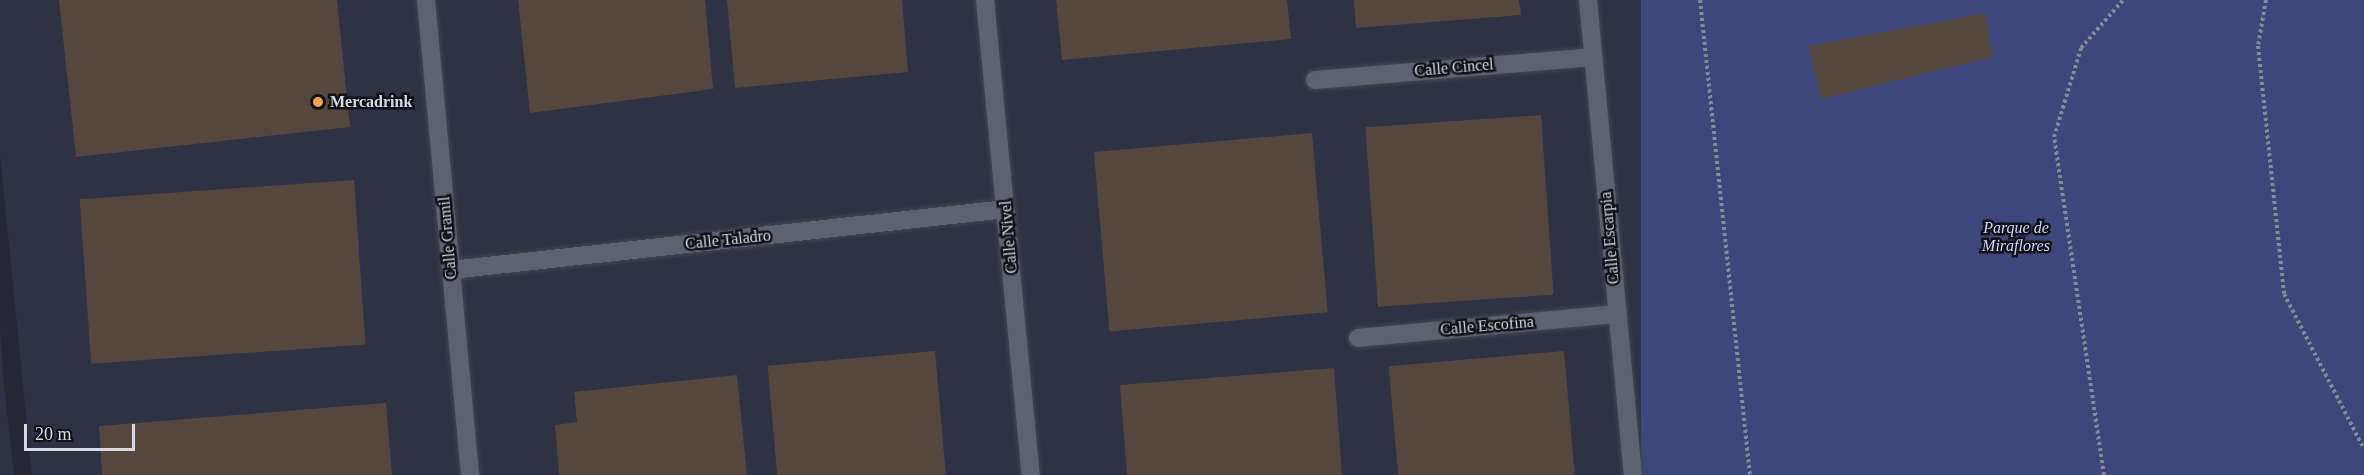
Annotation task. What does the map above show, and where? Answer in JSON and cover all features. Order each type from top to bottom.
[{"type":"street","name":"Calle Gramil","points":[[426,0],[470,475]]},
{"type":"street","name":"Calle Nivel","points":[[985,0],[1031,475]]},
{"type":"street","name":"Calle Escarpia","points":[[1588,0],[1633,475]]},
{"type":"street","name":"Calle Cincel","points":[[1315,80],[1593,57]]},
{"type":"street","name":"Calle Taladro","points":[[451,270],[1006,209]]},
{"type":"street","name":"Calle Escofina","points":[[1358,338],[1617,314]]},
{"type":"path","points":[[1700,0],[1750,475]]},
{"type":"path","points":[[2104,475],[2054,137],[2081,48],[2123,0]]},
{"type":"path","points":[[2266,0],[2258,46],[2284,294],[2364,449]]},
{"type":"shaded area","points":[[0,0],[1641,0],[1693,475],[32,475],[0,155]]},
{"type":"shaded area","points":[[0,330],[4,385],[14,475],[0,475]]},
{"type":"green space","name":"Parque de Miraflores","points":[[1641,0],[2364,0],[2364,475],[1641,475]]},
{"type":"building","points":[[59,0],[337,0],[350,127],[76,157]]},
{"type":"building","points":[[518,0],[705,0],[713,89],[530,113]]},
{"type":"building","points":[[727,0],[902,0],[908,72],[735,88]]},
{"type":"building","points":[[1056,0],[1287,0],[1291,39],[1062,60]]},
{"type":"building","points":[[1354,0],[1519,0],[1521,15],[1356,28]]},
{"type":"building","points":[[1985,13],[1993,57],[1821,99],[1808,46]]},
{"type":"building","points":[[1541,115],[1554,295],[1378,307],[1365,127]]},
{"type":"building","points":[[1312,133],[1328,312],[1110,331],[1094,152]]},
{"type":"building","points":[[354,180],[366,345],[91,364],[80,199]]},
{"type":"building","points":[[935,351],[946,475],[777,475],[768,366]]},
{"type":"building","points":[[1564,351],[1575,475],[1398,475],[1389,366]]},
{"type":"building","points":[[1334,368],[1342,475],[1127,475],[1120,385]]},
{"type":"building","points":[[737,375],[747,475],[559,475],[555,425],[577,422],[574,392]]},
{"type":"building","points":[[386,403],[392,475],[102,475],[99,426]]},
{"type":"place","name":"Mercadrink","points":[[318,102]]}]
